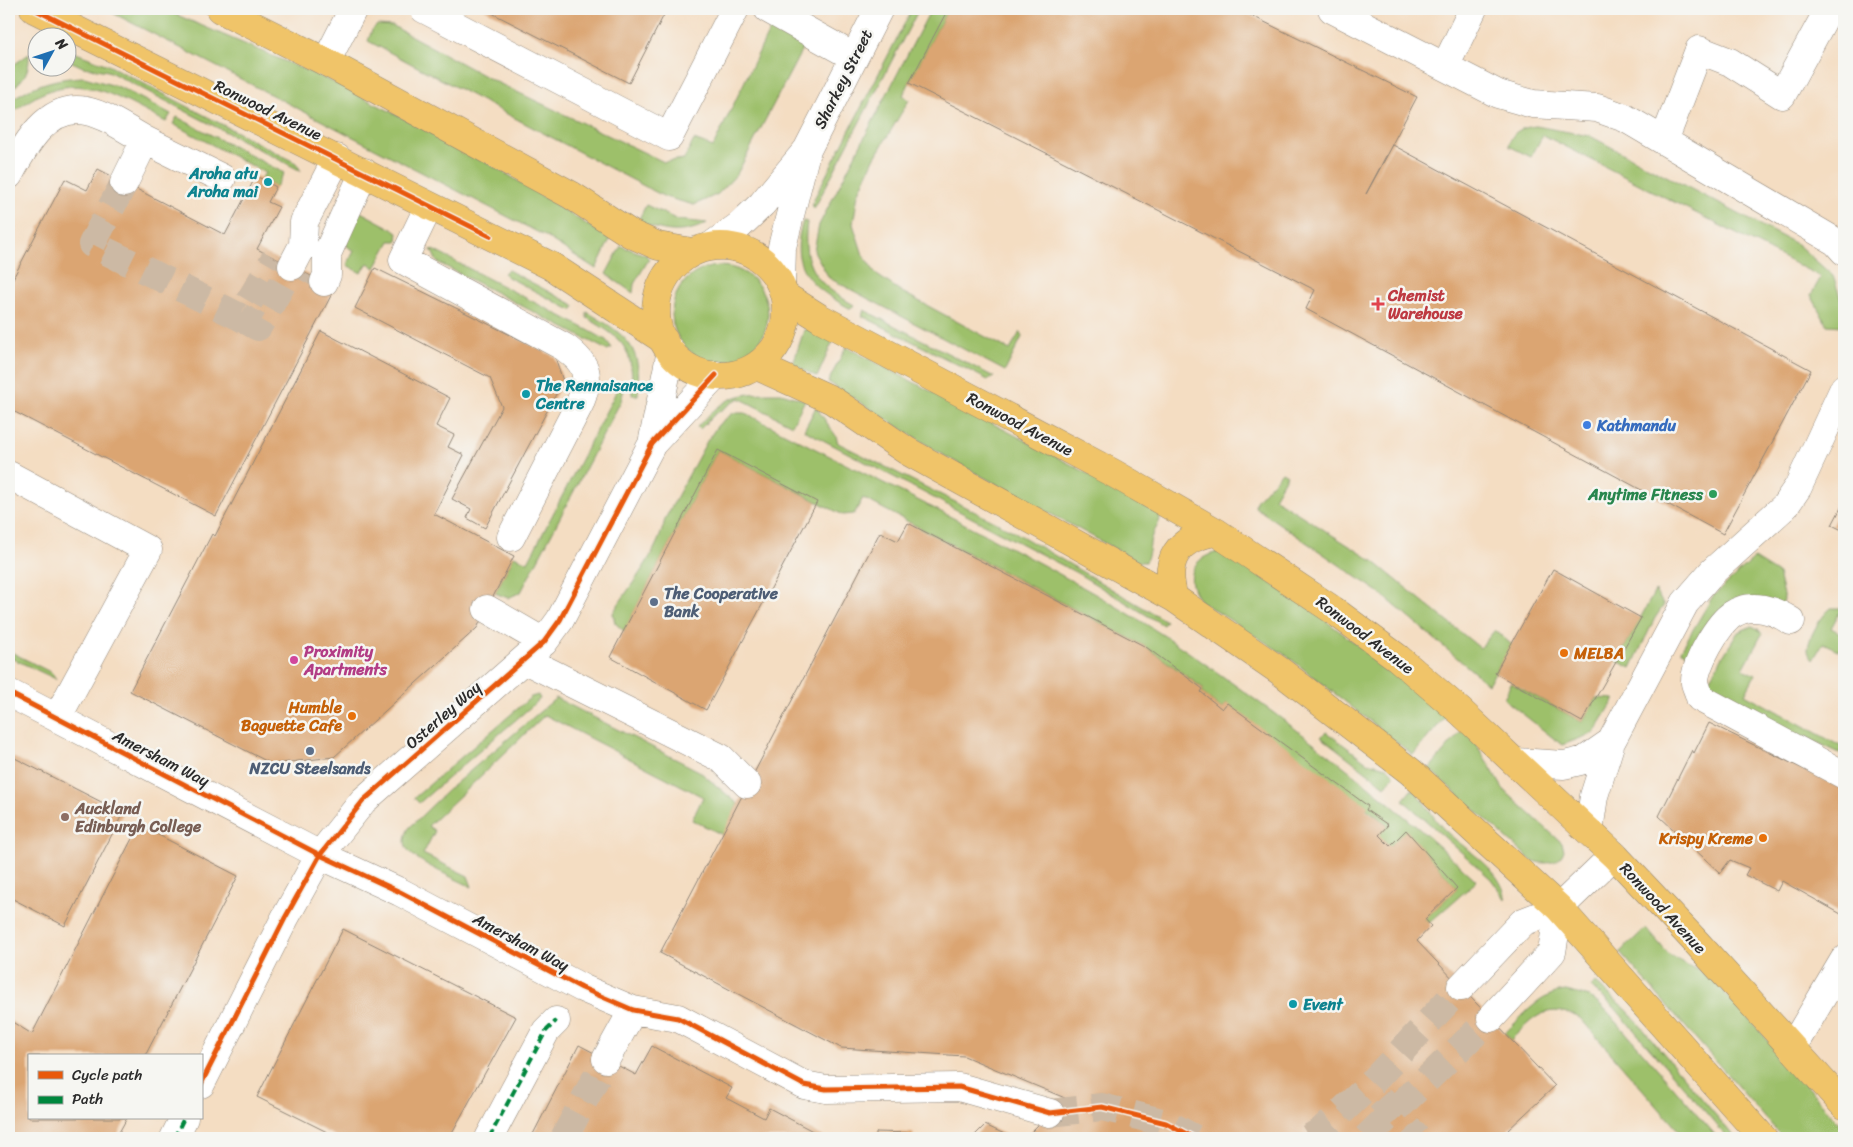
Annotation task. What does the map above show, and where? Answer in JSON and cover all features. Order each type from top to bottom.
[{"type":"main road","name":"Ronwood Avenue","points":[[34,9],[551,266],[667,346]]},
{"type":"main road","points":[[220,9],[326,62],[571,195],[631,234],[658,246],[701,249],[732,246],[753,253],[769,267],[783,290],[786,316],[782,335],[772,352],[757,366],[737,374],[716,376],[698,372],[683,364],[667,346],[657,321],[657,300],[663,280],[676,264],[701,249]]},
{"type":"main road","name":"Ronwood Avenue","points":[[783,290],[820,318],[1113,473],[1216,532],[1333,610],[1398,658],[1516,762],[1614,855],[1844,1105]]},
{"type":"main road","points":[[757,366],[832,400],[907,451],[1174,598],[1280,671],[1411,772],[1559,908],[1763,1138]]},
{"type":"main road","points":[[1174,598],[1169,582],[1171,569],[1180,547],[1189,539],[1216,532]]},
{"type":"street","points":[[326,62],[353,9]]},
{"type":"street","points":[[424,9],[669,137],[735,9]]},
{"type":"street","points":[[768,9],[854,57]]},
{"type":"street","name":"Sharkey Street","points":[[783,290],[782,247],[807,150],[879,9]]},
{"type":"street","points":[[1332,9],[1498,94],[1533,104],[1596,108],[1625,118],[1836,242],[1844,251]]},
{"type":"street","points":[[1445,67],[1472,9]]},
{"type":"street","points":[[1664,141],[1700,50],[1730,62],[1782,95],[1828,9]]},
{"type":"street","points":[[9,175],[37,130],[54,117],[78,110],[94,113],[222,178]]},
{"type":"street","points":[[124,183],[145,140]]},
{"type":"street","name":"Sharkey Street","points":[[701,249],[739,226],[762,204],[807,150]]},
{"type":"street","points":[[337,158],[304,222],[300,271],[327,275],[327,254],[364,172]]},
{"type":"street","points":[[429,206],[404,260],[564,347],[576,355],[587,374],[586,387],[580,403],[511,537]]},
{"type":"street","name":"Osterley Way","points":[[652,444],[667,346]]},
{"type":"street","name":"Osterley Way","points":[[202,1082],[289,911],[320,855],[363,801],[535,651],[563,614],[652,444],[716,376]]},
{"type":"street","points":[[1590,831],[1594,796],[1611,742],[1676,619],[1694,591],[1712,572],[1771,522],[1794,494],[1844,388]]},
{"type":"street","points":[[9,475],[148,550],[58,718]]},
{"type":"street","points":[[1791,621],[1774,610],[1753,608],[1733,614],[1716,632],[1700,658],[1695,683],[1700,698],[1844,776]]},
{"type":"street","points":[[487,609],[535,651],[721,758],[748,784]]},
{"type":"street","name":"Amersham Way","points":[[9,693],[320,855],[400,892],[582,988],[633,1010],[678,1018],[804,1084],[816,1088],[959,1087],[1050,1113]]},
{"type":"street","points":[[1516,762],[1564,765],[1585,760],[1611,742]]},
{"type":"street","points":[[1461,987],[1524,922],[1559,908],[1614,855]]},
{"type":"street","points":[[1491,1018],[1552,952],[1559,908]]},
{"type":"street","points":[[1792,1048],[1844,960]]},
{"type":"street","points":[[606,1059],[633,1010]]},
{"type":"street","points":[[489,1138],[546,1031],[556,1021]]},
{"type":"street","points":[[174,1138],[183,1120]]},
{"type":"green space","points":[[105,9],[163,9],[333,82],[440,137],[510,176],[610,239],[596,269],[545,236]]},
{"type":"green space","points":[[912,9],[919,9],[814,209],[812,205],[815,197]]},
{"type":"green space","points":[[931,9],[948,9],[903,95],[909,100],[874,159],[858,194],[853,224],[863,255],[877,275],[902,292],[1010,350],[1020,332],[1022,337],[1005,371],[829,278],[814,251],[819,225]]},
{"type":"green space","points":[[377,25],[393,26],[490,79],[664,162],[684,159],[694,140],[713,147],[770,29],[804,46],[737,174],[718,194],[694,205],[665,197],[368,41],[372,30]]},
{"type":"green space","points":[[78,54],[108,65],[296,163],[301,171],[108,71],[78,65]]},
{"type":"green space","points":[[28,55],[28,66],[25,76],[9,91],[9,68]]},
{"type":"green space","points":[[84,77],[119,87],[171,114],[166,122],[106,93],[88,88],[69,86],[51,90],[31,100],[9,116],[9,101],[44,83]]},
{"type":"green space","points":[[177,117],[284,173],[276,187],[261,179],[265,173],[173,124]]},
{"type":"green space","points":[[1536,126],[1590,136],[1798,245],[1833,276],[1844,308],[1844,326],[1827,325],[1811,295],[1821,277],[1543,135],[1531,157],[1509,146],[1515,133]]},
{"type":"green space","points":[[646,205],[678,220],[707,223],[681,231],[655,228],[638,221]]},
{"type":"green space","points":[[357,210],[398,232],[397,241],[390,241],[375,268],[368,263],[361,273],[347,265],[354,251],[347,246],[345,237]]},
{"type":"green space","points":[[803,221],[807,222],[807,251],[809,263],[814,273],[830,290],[854,305],[851,309],[815,285],[801,264],[798,252]]},
{"type":"green space","points":[[621,246],[646,255],[649,259],[634,284],[633,293],[606,274]]},
{"type":"green space","points":[[431,249],[588,330],[606,340],[612,348],[607,350],[437,262]]},
{"type":"green space","points":[[720,266],[738,270],[754,280],[764,296],[768,314],[764,332],[754,348],[738,358],[720,362],[702,358],[686,348],[676,332],[672,314],[676,296],[686,280],[702,270]]},
{"type":"green space","points":[[508,270],[574,305],[574,308],[572,310],[569,309],[506,276],[504,273]]},
{"type":"green space","points":[[864,310],[994,377],[988,380],[862,316]]},
{"type":"green space","points":[[587,312],[613,328],[629,344],[637,365],[639,378],[638,395],[632,395],[631,367],[625,348],[611,333],[587,318]]},
{"type":"green space","points":[[809,328],[833,341],[817,377],[793,364],[804,330]]},
{"type":"green space","points":[[846,347],[1074,466],[1160,515],[1151,538],[1149,553],[1145,562],[1139,562],[943,455],[828,382]]},
{"type":"green space","points":[[619,389],[624,389],[621,401],[521,592],[508,598],[495,593],[514,556],[528,562]]},
{"type":"green space","points":[[781,393],[805,400],[792,425],[739,398],[714,415],[700,429],[697,427],[717,408],[734,398],[743,395]]},
{"type":"green space","points":[[816,407],[836,436],[838,443],[1013,531],[1166,621],[1163,625],[1077,573],[804,430]]},
{"type":"green space","points":[[733,413],[745,413],[945,514],[1044,566],[1141,621],[1179,645],[1332,757],[1420,829],[1477,881],[1429,923],[1425,919],[1457,888],[1406,831],[1390,846],[1379,835],[1388,825],[1227,703],[1222,709],[1201,692],[1203,688],[1146,647],[863,498],[854,514],[843,515],[718,450],[624,631],[615,623],[613,613],[650,556],[665,519],[707,441],[718,425]]},
{"type":"green space","points":[[1282,472],[1287,475],[1274,498],[1373,561],[1480,648],[1495,630],[1512,645],[1488,684],[1380,593],[1255,507],[1256,501]]},
{"type":"green space","points":[[1220,552],[1230,556],[1310,609],[1362,648],[1446,716],[1413,755],[1287,656],[1200,601],[1192,585],[1191,577],[1193,570],[1203,558]]},
{"type":"green space","points":[[1754,559],[1778,574],[1784,599],[1782,604],[1753,599],[1694,658],[1681,650],[1713,596]]},
{"type":"green space","points":[[1655,591],[1664,605],[1655,618],[1631,668],[1617,661]]},
{"type":"green space","points":[[1831,608],[1842,608],[1831,628],[1844,635],[1844,653],[1823,643],[1813,660],[1808,651],[1810,639],[1820,621]]},
{"type":"green space","points":[[1752,626],[1762,634],[1743,669],[1755,675],[1745,694],[1844,748],[1844,755],[1807,738],[1794,740],[1708,695],[1709,679],[1738,632]]},
{"type":"green space","points":[[9,651],[52,673],[56,679],[9,657]]},
{"type":"green space","points":[[1511,683],[1582,722],[1596,698],[1615,699],[1594,733],[1562,745],[1504,699]]},
{"type":"green space","points":[[538,695],[540,699],[419,803],[414,798],[531,697]]},
{"type":"green space","points":[[556,698],[699,771],[738,804],[723,835],[692,820],[703,797],[545,715],[428,826],[435,831],[423,854],[468,876],[472,887],[412,855],[405,842],[409,828],[449,789]]},
{"type":"green space","points":[[1463,729],[1472,737],[1504,790],[1562,843],[1564,850],[1559,859],[1545,863],[1531,860],[1429,769]]},
{"type":"green space","points":[[1326,732],[1367,762],[1387,767],[1395,775],[1385,786],[1321,737]]},
{"type":"green space","points":[[1412,789],[1441,826],[1480,859],[1497,877],[1503,888],[1506,900],[1491,879],[1403,800]]},
{"type":"green space","points":[[1646,928],[1669,955],[1708,976],[1748,1017],[1844,1130],[1844,1138],[1783,1138],[1620,952]]},
{"type":"green space","points":[[1595,982],[1628,1011],[1735,1138],[1728,1138],[1614,1007],[1591,987]]},
{"type":"green space","points":[[1566,991],[1590,997],[1607,1011],[1718,1138],[1685,1138],[1580,1018],[1558,1011],[1550,1012],[1534,1018],[1511,1040],[1505,1033],[1532,1006],[1548,996]]},
{"type":"building","points":[[484,9],[667,9],[629,83]]},
{"type":"building","points":[[948,9],[1238,9],[1417,97],[1366,194],[1393,145],[1811,370],[1723,534],[1306,309],[1315,290],[909,83]]},
{"type":"building","points":[[98,169],[225,235],[256,176],[276,187],[268,202],[279,207],[257,249],[335,288],[216,516],[9,409],[9,286],[65,179],[87,190]]},
{"type":"building","name":"The Rennaisance Centre","points":[[375,268],[555,357],[563,381],[485,528],[467,518],[471,509],[452,499],[502,407],[490,378],[355,308]]},
{"type":"building","points":[[321,331],[450,398],[436,426],[454,435],[448,447],[464,455],[434,514],[514,556],[477,628],[334,757],[272,764],[130,691],[212,534],[215,536]]},
{"type":"building","points":[[718,450],[817,502],[706,710],[610,657]]},
{"type":"building","points":[[1844,502],[1844,531],[1832,525]]},
{"type":"building","points":[[908,523],[1146,647],[1203,689],[1201,692],[1222,709],[1227,703],[1368,806],[1366,810],[1388,825],[1379,835],[1390,846],[1406,830],[1457,888],[1425,919],[1431,926],[1417,941],[1555,1086],[1508,1130],[1516,1138],[1025,1138],[1065,1098],[964,1056],[841,1048],[660,953],[880,532],[898,541]]},
{"type":"building","name":"MELBA","points":[[1553,569],[1641,618],[1582,722],[1495,673]]},
{"type":"building","name":"Krispy Kreme","points":[[1709,723],[1844,789],[1844,908],[1841,914],[1782,881],[1777,891],[1745,875],[1749,868],[1730,860],[1720,873],[1659,816],[1692,750],[1694,753]]},
{"type":"building","points":[[9,755],[123,813],[65,926],[9,897]]},
{"type":"building","points":[[139,825],[238,876],[146,1054],[28,1054],[28,1120],[126,1120],[116,1138],[9,1138],[9,1020],[32,1034]]},
{"type":"building","points":[[343,929],[516,1017],[449,1138],[339,1138],[257,1097]]},
{"type":"building","points":[[579,1045],[636,1075],[652,1046],[732,1088],[726,1098],[764,1118],[769,1108],[826,1138],[531,1138]]},
{"type":"building","points":[[985,1125],[1013,1138],[972,1138]]},
{"type":"building","points":[[876,1132],[913,1133],[914,1138],[876,1138]]},
{"type":"tunnel","points":[[124,183],[92,244],[240,317],[275,258]]},
{"type":"tunnel","points":[[240,317],[258,327],[289,272]]},
{"type":"tunnel","points":[[306,283],[310,276]]},
{"type":"tunnel","points":[[1309,1138],[1321,1131],[1370,1085],[1461,987]]},
{"type":"tunnel","points":[[1366,1138],[1491,1018]]},
{"type":"tunnel","points":[[564,1138],[606,1059]]},
{"type":"tunnel","points":[[1380,1098],[1417,1138]]},
{"type":"tunnel","points":[[1050,1113],[1102,1107],[1166,1123],[1194,1138]]},
{"type":"marked path","points":[[489,1138],[546,1031],[556,1021]]},
{"type":"marked path","points":[[174,1138],[183,1120]]},
{"type":"cycle path","points":[[34,9],[490,236]]},
{"type":"cycle path","points":[[202,1082],[285,918],[320,855],[363,801],[544,642],[560,620],[652,444],[716,375]]},
{"type":"cycle path","points":[[9,693],[320,855],[400,892],[582,988],[633,1010],[678,1018],[804,1085],[826,1089],[959,1087],[1050,1113],[1102,1107],[1166,1123],[1194,1138]]},
{"type":"place","name":"Aroha atu Aroha mai","points":[[268,182]]},
{"type":"place","name":"Chemist Warehouse","points":[[1378,304]]},
{"type":"place","name":"The Rennaisance Centre","points":[[526,394]]},
{"type":"place","name":"Kathmandu","points":[[1587,425]]},
{"type":"place","name":"Anytime Fitness","points":[[1713,494]]},
{"type":"place","name":"The Cooperative Bank","points":[[654,602]]},
{"type":"place","name":"MELBA","points":[[1564,653]]},
{"type":"place","name":"Proximity Apartments","points":[[294,660]]},
{"type":"place","name":"Humble Baguette Cafe","points":[[352,716]]},
{"type":"place","name":"NZCU Steelsands","points":[[310,751]]},
{"type":"place","name":"Auckland Edinburgh College","points":[[65,817]]},
{"type":"place","name":"Krispy Kreme","points":[[1763,838]]},
{"type":"place","name":"Event","points":[[1293,1004]]}]
